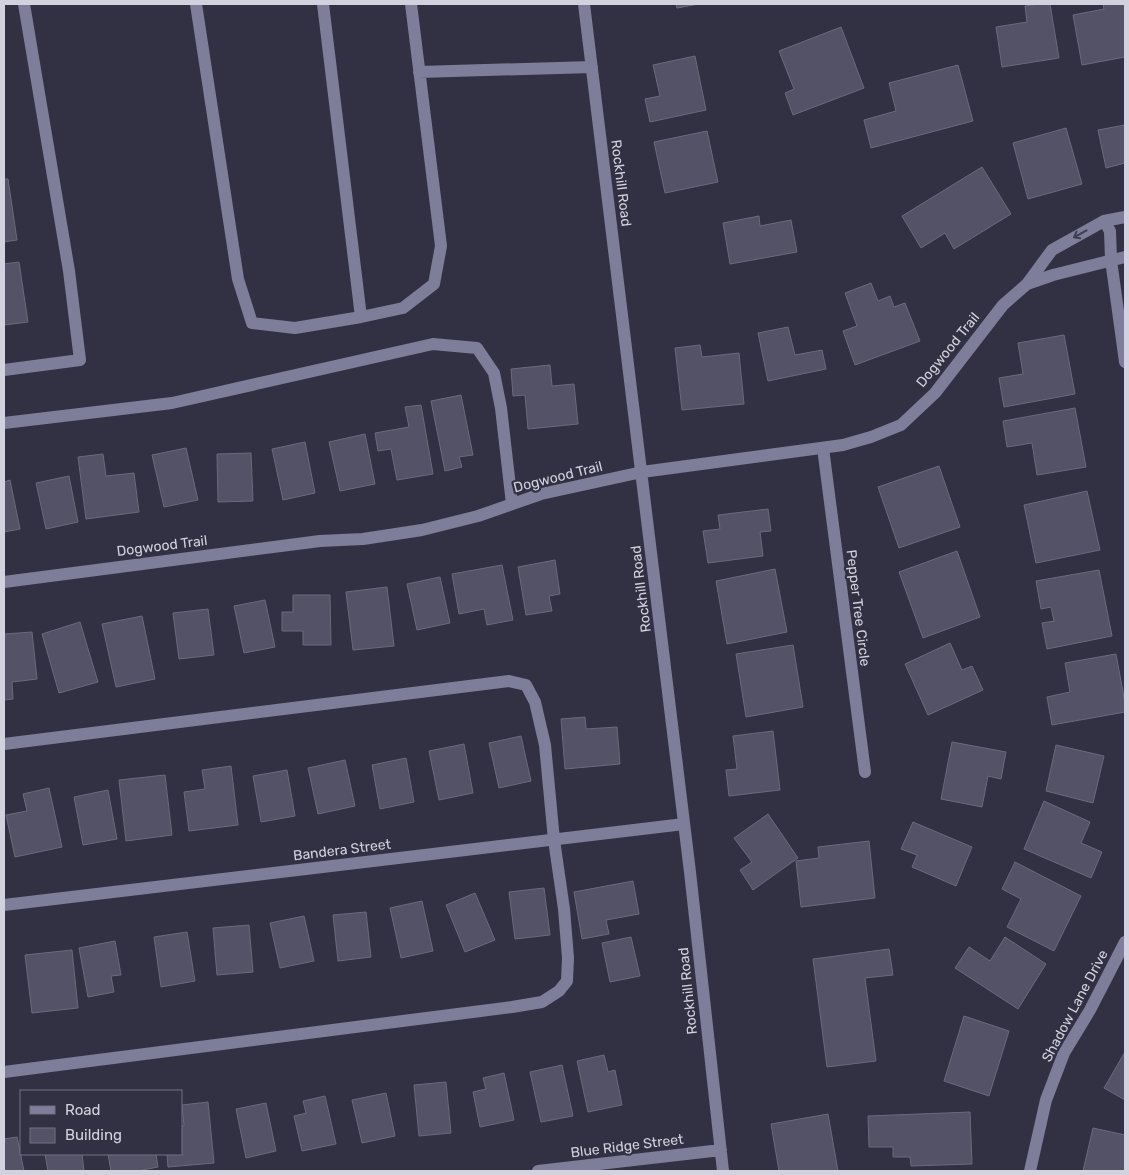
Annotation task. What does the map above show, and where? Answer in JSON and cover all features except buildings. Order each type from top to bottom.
[{"type":"street","points":[[4,370],[80,360],[69,270],[24,4]]},
{"type":"street","points":[[196,4],[238,279],[252,323],[295,328],[403,308],[434,284],[441,246],[411,4]]},
{"type":"street","points":[[323,4],[361,317]]},
{"type":"street","name":"Rockhill Road","points":[[584,4],[684,824],[723,1171]]},
{"type":"street","points":[[420,72],[592,67]]},
{"type":"street","name":"Dogwood Trail","points":[[4,582],[320,541],[363,539],[422,530],[478,516],[541,494],[642,472],[843,445],[871,437],[901,425],[935,393],[1003,305],[1027,284],[1052,250],[1104,221],[1125,217]]},
{"type":"street","points":[[1104,221],[1110,231],[1111,260],[1125,362]]},
{"type":"street","name":"Dogwood Trail","points":[[1027,284],[1053,275],[1125,257]]},
{"type":"street","points":[[4,423],[172,403],[433,344],[476,348],[494,373],[501,408],[512,504]]},
{"type":"street","name":"Pepper Tree Circle","points":[[823,448],[864,772]]},
{"type":"street","points":[[4,744],[509,681],[526,685],[536,702],[545,745],[568,958],[568,981],[559,991],[542,1002],[4,1072]]},
{"type":"street","name":"Bandera Street","points":[[4,905],[684,824]]},
{"type":"street","name":"Shadow Lane Drive","points":[[1030,1171],[1046,1100],[1064,1053],[1090,1010],[1125,942]]},
{"type":"street","name":"Blue Ridge Street","points":[[538,1171],[597,1168],[721,1150]]}]
